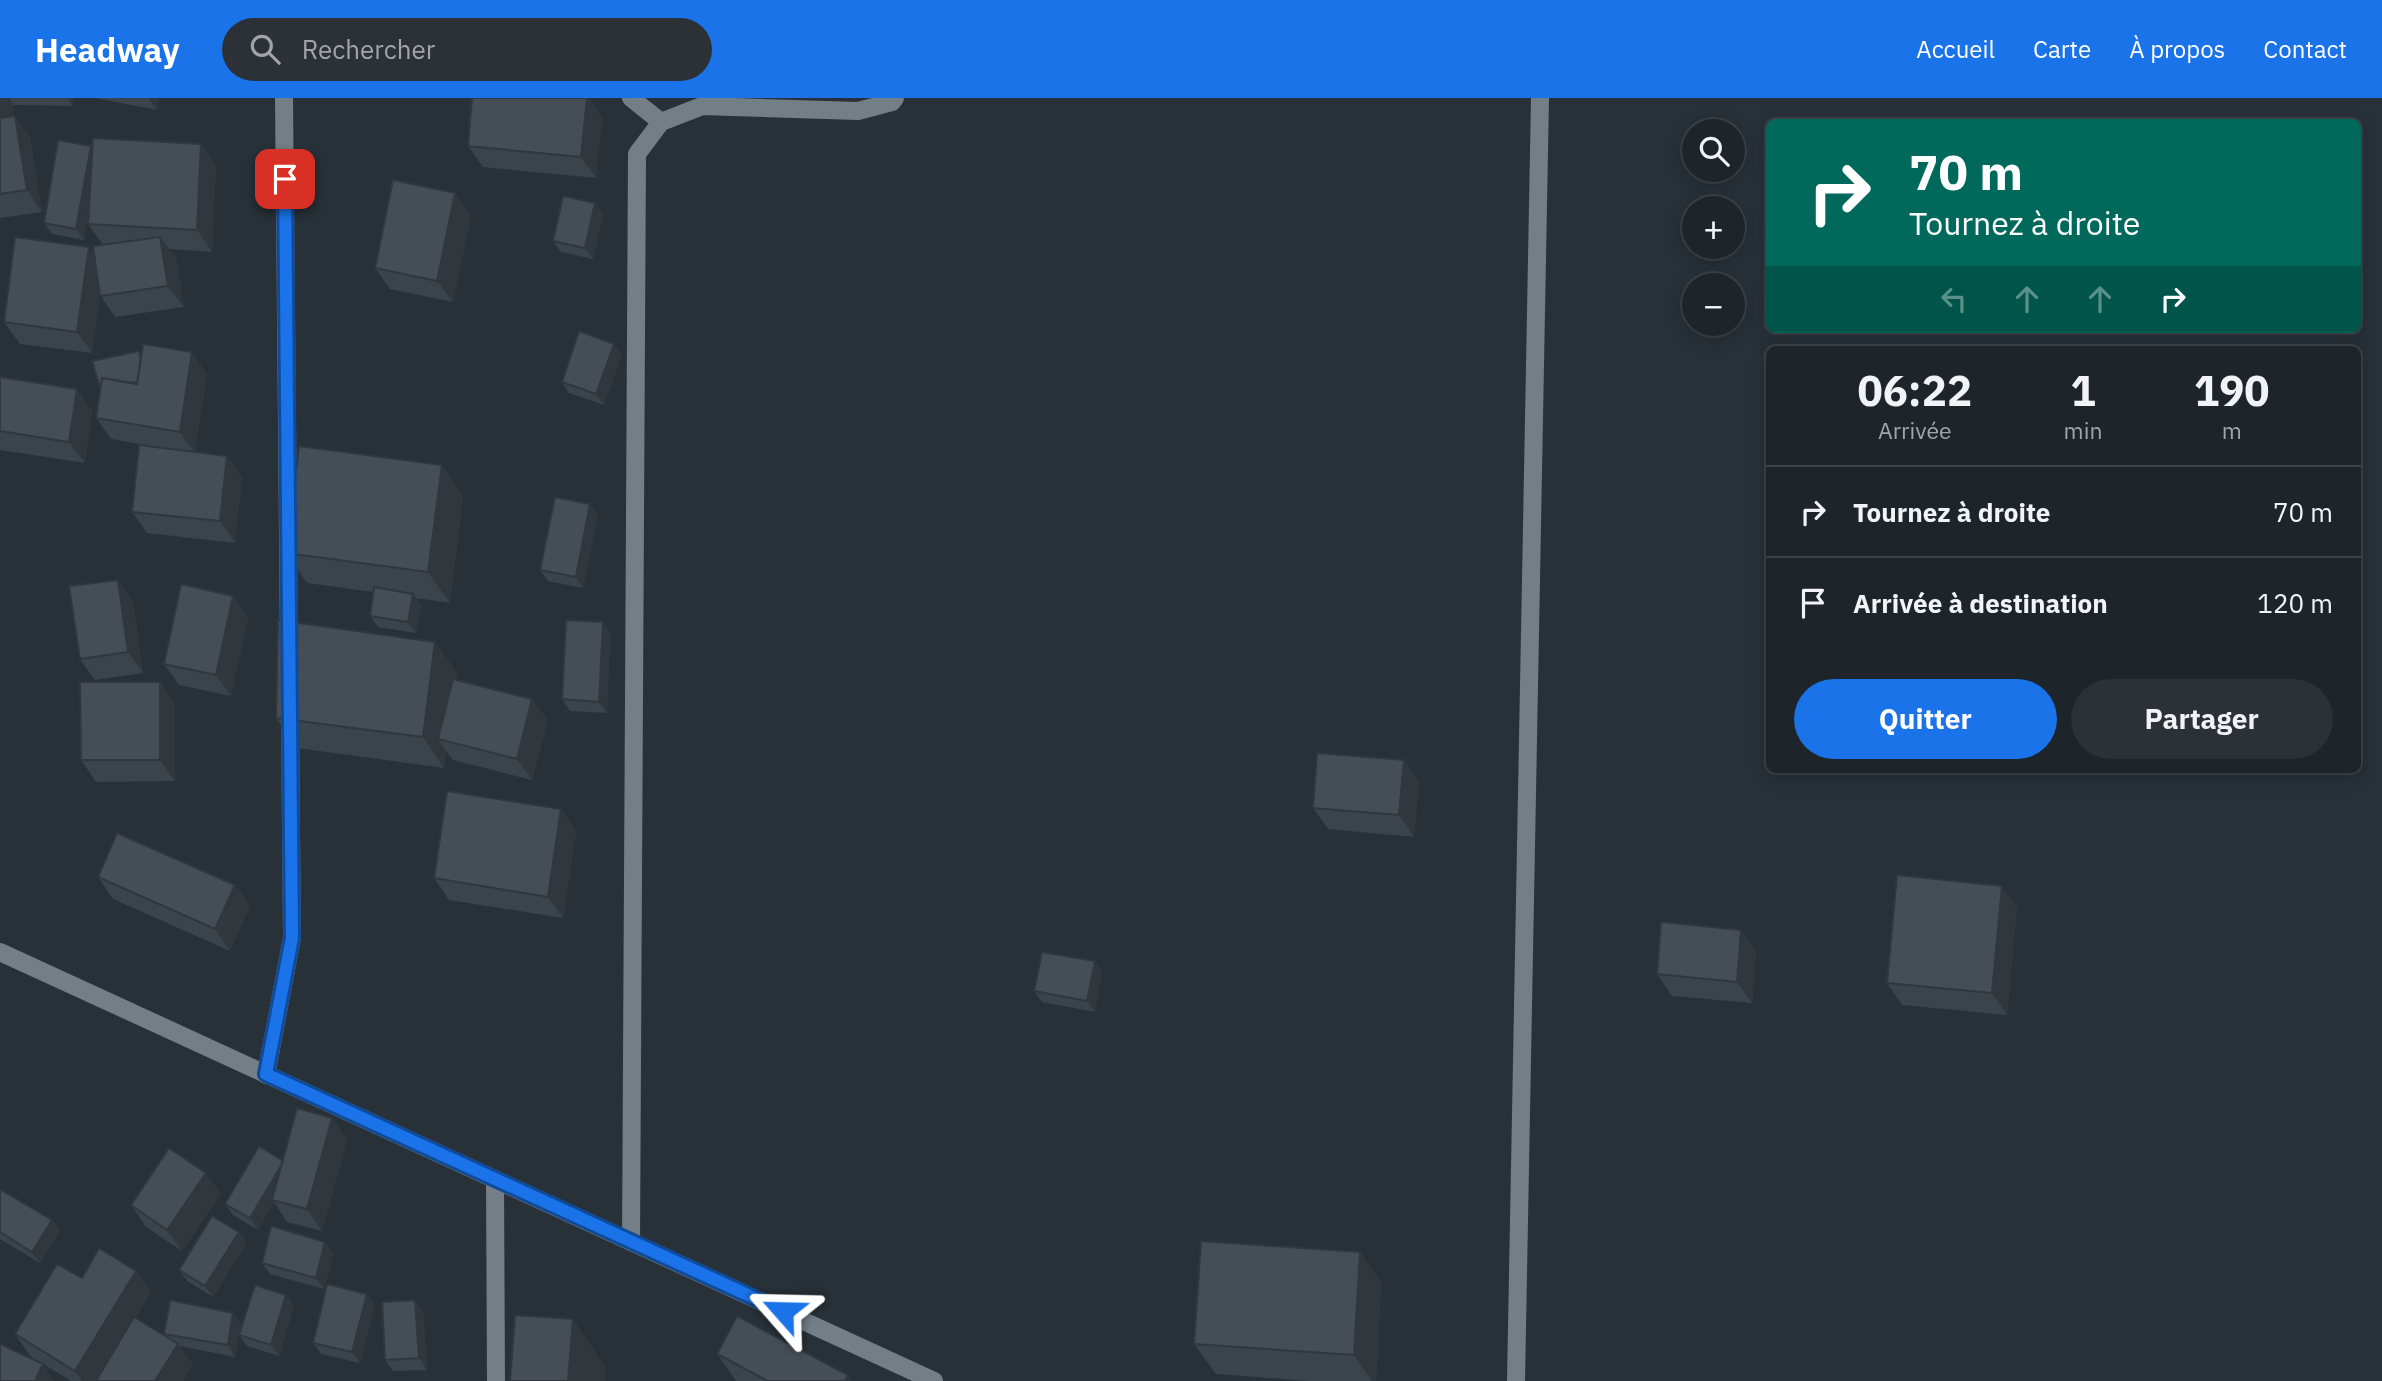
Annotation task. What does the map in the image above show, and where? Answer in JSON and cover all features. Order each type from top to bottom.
[{"type":"street","points":[[284,98],[289,663]]},
{"type":"street","points":[[631,98],[661,122]]},
{"type":"street","points":[[631,1242],[637,154],[661,122],[702,106],[858,111],[892,102],[895,98]]},
{"type":"street","points":[[1516,1381],[1540,98]]},
{"type":"street","points":[[266,1074],[292,938],[290,704]]},
{"type":"street","points":[[0,952],[934,1381]]},
{"type":"street","points":[[495,1180],[496,1381]]},
{"type":"building","points":[[472,98],[587,98],[581,157],[468,146]]},
{"type":"building","points":[[15,116],[27,190],[0,194],[0,118]]},
{"type":"building","points":[[93,138],[201,144],[197,230],[88,224]]},
{"type":"building","points":[[58,140],[91,146],[76,229],[44,223]]},
{"type":"building","points":[[393,180],[455,193],[437,281],[375,268]]},
{"type":"building","points":[[563,196],[595,203],[585,248],[553,241]]},
{"type":"building","points":[[15,237],[89,247],[77,332],[4,322]]},
{"type":"building","points":[[160,237],[168,286],[100,296],[93,246]]},
{"type":"building","points":[[579,331],[614,344],[596,394],[562,382]]},
{"type":"building","points":[[143,344],[192,352],[180,432],[96,418],[102,378],[137,384]]},
{"type":"building","points":[[139,351],[141,360],[137,382],[102,378],[100,388],[92,361]]},
{"type":"building","points":[[0,377],[77,389],[69,442],[0,431]]},
{"type":"building","points":[[139,445],[227,456],[220,521],[132,512]]},
{"type":"building","points":[[299,446],[442,465],[428,572],[286,553]]},
{"type":"building","points":[[555,497],[590,504],[576,577],[540,570]]},
{"type":"building","points":[[118,580],[128,652],[80,659],[69,586]]},
{"type":"building","points":[[181,584],[233,596],[216,675],[164,664]]},
{"type":"building","points":[[374,587],[413,594],[408,622],[370,616]]},
{"type":"building","points":[[278,620],[435,642],[423,737],[276,718]]},
{"type":"building","points":[[566,620],[603,622],[599,702],[562,699]]},
{"type":"building","points":[[453,679],[532,699],[517,759],[438,739]]},
{"type":"building","points":[[80,682],[160,682],[160,760],[81,760]]},
{"type":"building","points":[[1317,753],[1404,760],[1399,815],[1313,808]]},
{"type":"building","points":[[447,791],[561,809],[548,897],[434,878]]},
{"type":"building","points":[[117,833],[235,885],[215,929],[98,877]]},
{"type":"building","points":[[1897,875],[2002,886],[1992,993],[1887,983]]},
{"type":"building","points":[[1661,922],[1741,930],[1737,982],[1657,974]]},
{"type":"building","points":[[1042,952],[1095,961],[1087,1001],[1034,991]]},
{"type":"building","points":[[297,1108],[332,1118],[307,1209],[272,1200]]},
{"type":"building","points":[[259,1146],[283,1161],[250,1218],[225,1204]]},
{"type":"building","points":[[169,1148],[206,1173],[167,1230],[131,1205]]},
{"type":"building","points":[[0,1189],[52,1220],[32,1252],[0,1232]]},
{"type":"building","points":[[212,1216],[239,1232],[205,1286],[179,1270]]},
{"type":"building","points":[[271,1226],[325,1242],[316,1278],[262,1263]]},
{"type":"building","points":[[1201,1241],[1360,1252],[1354,1355],[1194,1344]]},
{"type":"building","points":[[99,1248],[136,1271],[75,1371],[15,1334],[57,1264],[82,1278]]},
{"type":"building","points":[[327,1284],[367,1294],[352,1352],[313,1343]]},
{"type":"building","points":[[255,1285],[286,1295],[271,1345],[239,1335]]},
{"type":"building","points":[[170,1300],[233,1313],[228,1345],[164,1334]]},
{"type":"building","points":[[415,1300],[419,1358],[385,1360],[382,1302]]},
{"type":"building","points":[[515,1315],[573,1319],[568,1381],[510,1381]]},
{"type":"building","points":[[737,1316],[848,1375],[845,1381],[768,1381],[717,1354]]},
{"type":"building","points":[[134,1317],[178,1344],[155,1381],[96,1381]]},
{"type":"building","points":[[0,1344],[43,1364],[35,1381],[0,1381]]},
{"type":"route","points":[[285,179],[292,938],[266,1074],[783,1311]]}]
